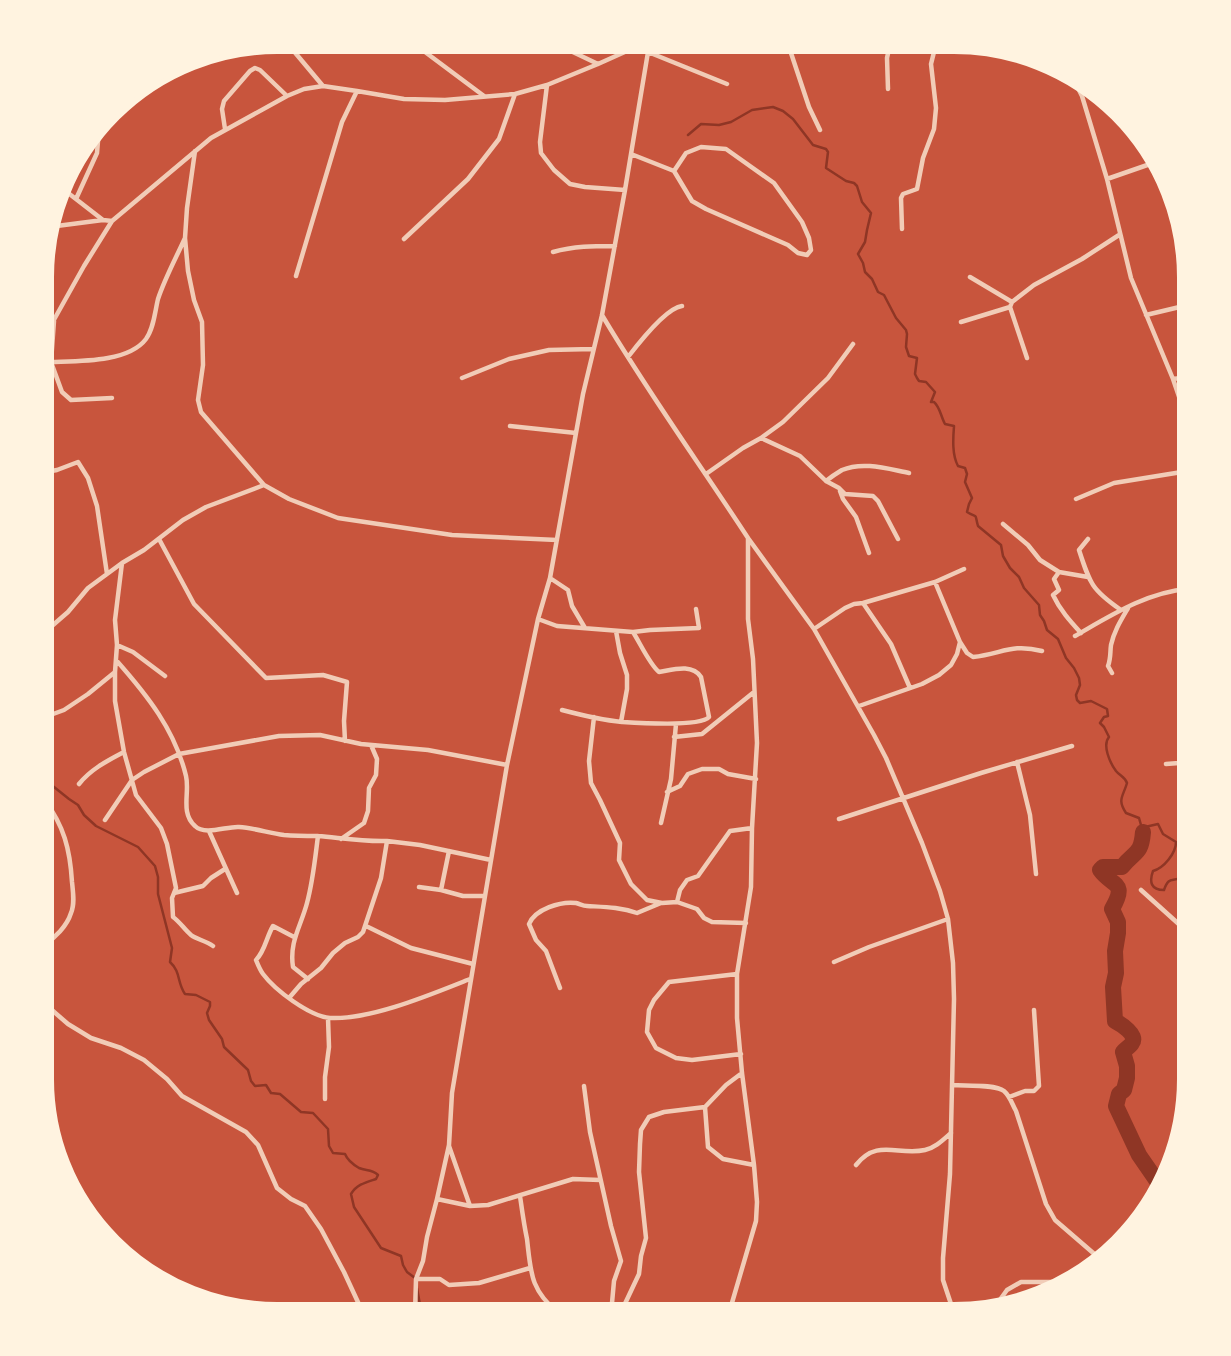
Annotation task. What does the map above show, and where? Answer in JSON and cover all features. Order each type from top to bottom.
[{"type":"street","points":[[294,51],[323,86]]},
{"type":"street","points":[[424,51],[484,97]]},
{"type":"street","points":[[571,51],[598,64]]},
{"type":"street","points":[[51,323],[112,222],[196,150],[225,129],[286,96],[323,86],[357,90],[404,100],[446,100],[515,94],[547,85],[627,51]]},
{"type":"street","points":[[790,51],[809,107],[820,130]]},
{"type":"street","points":[[888,51],[888,90]]},
{"type":"street","points":[[902,229],[901,198],[903,194],[916,189],[923,158],[934,129],[936,108],[931,64],[934,51]]},
{"type":"street","points":[[415,1305],[416,1279],[424,1261],[426,1237],[449,1145],[452,1093],[507,765],[538,619],[550,578],[576,433],[615,246],[648,52],[726,84]]},
{"type":"street","points":[[225,129],[222,109],[224,101],[250,70],[255,68],[260,70],[286,96]]},
{"type":"street","points":[[547,85],[540,142],[541,153],[558,174],[570,184],[625,190]]},
{"type":"street","points":[[1078,88],[1107,179],[1119,235],[1131,278],[1180,400]]},
{"type":"street","points":[[296,276],[342,122],[357,90]]},
{"type":"street","points":[[404,239],[468,179],[499,139],[515,94]]},
{"type":"street","points":[[76,199],[97,153],[98,140]]},
{"type":"street","points":[[631,154],[674,171],[692,201],[706,209],[788,245],[798,253],[807,255],[811,250],[802,222],[774,183],[726,149],[701,147],[686,153],[674,171]]},
{"type":"street","points":[[196,150],[187,208],[185,238],[188,271],[194,300],[202,322],[203,365],[198,400],[202,412],[264,485],[290,499],[338,518],[452,535],[557,540]]},
{"type":"street","points":[[1107,179],[1150,164]]},
{"type":"street","points":[[67,192],[103,220]]},
{"type":"street","points":[[58,226],[103,220],[112,222]]},
{"type":"street","points":[[961,322],[1011,304],[1034,285],[1082,259],[1119,235]]},
{"type":"street","points":[[51,362],[108,358],[129,352],[146,340],[159,297],[185,238]]},
{"type":"street","points":[[553,252],[583,246],[615,246]]},
{"type":"street","points":[[970,277],[1011,304],[1027,358]]},
{"type":"street","points":[[628,357],[663,318],[682,306]]},
{"type":"street","points":[[1146,316],[1180,307]]},
{"type":"street","points":[[602,315],[681,439],[748,538],[814,629],[859,706],[886,758],[904,798],[940,891],[948,919],[954,981],[950,1174],[943,1258],[943,1280],[951,1305]]},
{"type":"street","points":[[54,317],[51,362],[62,392],[71,400],[112,398]]},
{"type":"street","points":[[706,474],[783,422],[828,378],[853,344]]},
{"type":"street","points":[[462,378],[517,357],[549,350],[593,349]]},
{"type":"street","points":[[1173,379],[1180,378]]},
{"type":"street","points":[[510,426],[576,433]]},
{"type":"street","points":[[761,438],[800,456],[826,481],[839,488],[845,494],[874,496],[898,539]]},
{"type":"street","points":[[51,471],[78,462],[88,478],[97,506],[107,574]]},
{"type":"street","points":[[826,481],[842,470],[854,467],[869,466],[909,473]]},
{"type":"street","points":[[1076,498],[1114,483],[1180,472]]},
{"type":"street","points":[[51,627],[68,612],[88,588],[159,539],[182,520],[206,507],[264,485]]},
{"type":"street","points":[[839,488],[843,499],[856,517],[869,553]]},
{"type":"street","points":[[1004,524],[1028,545],[1040,560],[1059,572],[1088,577]]},
{"type":"street","points":[[731,1305],[756,1221],[754,1165],[737,1018],[737,974],[751,887],[757,743],[753,660],[748,620],[748,538]]},
{"type":"street","points":[[159,539],[194,604],[266,678],[323,675],[347,682],[344,721],[345,741]]},
{"type":"street","points":[[1088,539],[1078,550],[1088,577],[1100,595],[1122,610]]},
{"type":"street","points":[[122,563],[115,620],[117,645],[115,701],[124,752],[136,796],[161,828],[167,844],[176,888],[172,898],[173,916],[192,936],[205,940],[213,946]]},
{"type":"street","points":[[814,629],[854,604],[935,582],[964,568]]},
{"type":"street","points":[[1059,572],[1054,579],[1059,590],[1053,595],[1068,619],[1081,633]]},
{"type":"street","points":[[550,578],[568,590],[572,606],[585,628]]},
{"type":"street","points":[[935,582],[960,642],[967,653],[973,657],[984,656],[1010,648],[1031,648],[1042,651]]},
{"type":"street","points":[[1075,636],[1122,610],[1162,593],[1180,590]]},
{"type":"street","points":[[863,602],[872,619],[891,644],[910,688]]},
{"type":"street","points":[[1112,673],[1108,666],[1111,647],[1117,625],[1128,608]]},
{"type":"street","points":[[538,619],[557,626],[633,632],[699,628],[696,610]]},
{"type":"street","points":[[616,631],[627,675],[627,689],[621,722]]},
{"type":"street","points":[[562,710],[621,722],[676,724],[708,719],[709,714],[701,676],[698,672],[690,668],[659,672],[652,667],[648,656],[633,632]]},
{"type":"street","points":[[859,706],[910,688],[938,675],[951,665],[957,654],[960,642]]},
{"type":"street","points":[[117,645],[133,652],[166,676]]},
{"type":"street","points":[[116,660],[143,691],[171,734],[187,779],[187,812],[194,826],[200,830],[208,831],[239,827],[285,835],[341,838],[365,842],[387,841],[420,845],[491,860]]},
{"type":"street","points":[[51,715],[64,710],[88,694],[115,672]]},
{"type":"street","points":[[674,738],[702,734],[754,692]]},
{"type":"street","points":[[594,717],[589,761],[591,783],[620,843],[619,860],[631,884],[647,900],[662,903],[677,902],[697,909],[704,918],[712,922],[746,923]]},
{"type":"street","points":[[661,823],[671,779],[676,724]]},
{"type":"street","points":[[105,820],[132,780],[179,754],[279,736],[320,735],[371,745],[428,750],[507,765]]},
{"type":"street","points":[[341,838],[364,822],[366,817],[369,788],[376,775],[377,759],[371,745]]},
{"type":"street","points":[[839,819],[1072,746]]},
{"type":"street","points":[[79,784],[86,775],[97,767],[124,752]]},
{"type":"street","points":[[1017,762],[1030,816],[1036,874]]},
{"type":"street","points":[[1166,764],[1180,762]]},
{"type":"street","points":[[667,792],[680,786],[688,774],[702,768],[720,768],[728,774],[756,779]]},
{"type":"street","points":[[51,808],[56,815],[66,839],[71,865],[73,896],[72,912],[64,926],[51,940]]},
{"type":"street","points":[[677,902],[680,890],[687,880],[698,876],[730,832],[752,828]]},
{"type":"street","points":[[208,831],[237,893]]},
{"type":"street","points":[[308,979],[292,967],[291,956],[294,937],[300,926],[307,904],[313,877],[318,836]]},
{"type":"street","points":[[289,998],[321,968],[333,953],[358,937],[366,926],[381,878],[387,841]]},
{"type":"street","points":[[441,890],[449,851]]},
{"type":"street","points":[[174,893],[203,886],[225,869]]},
{"type":"street","points":[[419,887],[463,896],[485,896]]},
{"type":"street","points":[[1141,890],[1180,925]]},
{"type":"street","points":[[560,988],[546,951],[536,940],[529,924],[531,918],[557,904],[575,903],[584,906],[626,909],[637,913],[662,903]]},
{"type":"street","points":[[834,962],[869,947],[948,919]]},
{"type":"street","points":[[294,937],[273,926],[267,937],[263,953],[256,960],[262,973],[289,998],[299,1005],[328,1018],[368,1014],[470,979]]},
{"type":"street","points":[[366,926],[411,948],[473,964]]},
{"type":"street","points":[[737,974],[669,982],[654,1000],[649,1010],[647,1032],[656,1048],[676,1058],[700,1060],[740,1054]]},
{"type":"street","points":[[51,1008],[68,1024],[91,1038],[121,1048],[144,1060],[167,1078],[182,1096],[246,1132],[258,1145],[277,1188],[291,1199],[305,1206],[321,1229],[359,1305]]},
{"type":"street","points":[[1009,1097],[1025,1091],[1034,1091],[1039,1086],[1034,1010]]},
{"type":"street","points":[[326,1099],[325,1077],[329,1047],[328,1018]]},
{"type":"street","points":[[624,1305],[639,1274],[646,1238],[639,1172],[641,1130],[649,1117],[664,1112],[705,1107],[726,1085],[742,1073]]},
{"type":"street","points":[[953,1085],[994,1087],[1002,1089],[1009,1097],[1016,1111],[1046,1204],[1055,1220],[1095,1255]]},
{"type":"street","points":[[584,1086],[590,1132],[600,1180],[621,1261],[614,1282],[611,1305]]},
{"type":"street","points":[[705,1107],[708,1147],[723,1159],[754,1165]]},
{"type":"street","points":[[856,1165],[862,1157],[873,1151],[886,1149],[925,1150],[935,1146],[951,1133]]},
{"type":"street","points":[[449,1145],[470,1206]]},
{"type":"street","points":[[437,1199],[470,1206],[488,1205],[573,1179],[600,1180]]},
{"type":"street","points":[[520,1196],[530,1268],[540,1294],[550,1305]]},
{"type":"street","points":[[416,1279],[440,1279],[450,1285],[479,1283],[530,1268]]},
{"type":"street","points":[[1000,1300],[1007,1290],[1021,1282],[1052,1282]]},
{"type":"waterway","points":[[688,135],[701,124],[719,125],[731,122],[752,110],[773,107],[783,111],[793,119],[813,145],[826,149],[828,152],[826,168],[857,186],[862,202],[871,213],[865,242],[858,254],[865,272],[872,279],[878,292],[884,295],[896,318],[906,330],[906,347],[909,356],[917,358],[915,374],[917,378],[919,381],[926,382],[935,392],[931,402],[934,402],[938,407],[945,424],[954,426],[955,457],[958,466],[965,468],[967,474],[965,482],[972,498],[967,512],[976,516],[978,526],[1001,545],[1003,556],[1010,568],[1019,577],[1024,588],[1039,605],[1040,615],[1047,630],[1058,639],[1066,658],[1079,678],[1080,685],[1076,695],[1077,700],[1080,703],[1091,701],[1107,709],[1108,716],[1104,717],[1100,723],[1109,737],[1106,745],[1109,759],[1116,771],[1127,783],[1121,801],[1126,813],[1139,818],[1143,832]]},
{"type":"waterway","points":[[51,785],[78,805],[84,815],[96,826],[138,847],[155,866],[158,877],[158,894],[172,948],[170,962],[176,970],[185,994],[196,995],[210,1002],[207,1013],[209,1020],[222,1039],[224,1047],[248,1070],[251,1081],[255,1086],[266,1085],[271,1093],[280,1094],[301,1112],[313,1113],[328,1129],[329,1146],[333,1153],[345,1154],[359,1168],[378,1175],[376,1179],[362,1184],[353,1191],[351,1194],[354,1207],[381,1248],[401,1256],[407,1272],[415,1278]]},
{"type":"waterway","points":[[1143,832],[1145,827],[1158,824],[1163,834],[1176,842],[1169,860],[1153,871],[1152,885],[1156,889],[1164,890],[1169,881],[1180,878]]},
{"type":"waterway","points":[[1143,832],[1139,849],[1122,867],[1103,867],[1100,870],[1116,885],[1119,893],[1112,909],[1118,922],[1115,951],[1116,973],[1113,987],[1115,1021],[1128,1030],[1133,1037],[1131,1044],[1123,1052],[1127,1066],[1127,1078],[1124,1090],[1119,1094],[1116,1106],[1139,1155],[1156,1179]]},
{"type":"waterway","points":[[417,1288],[420,1305]]}]
